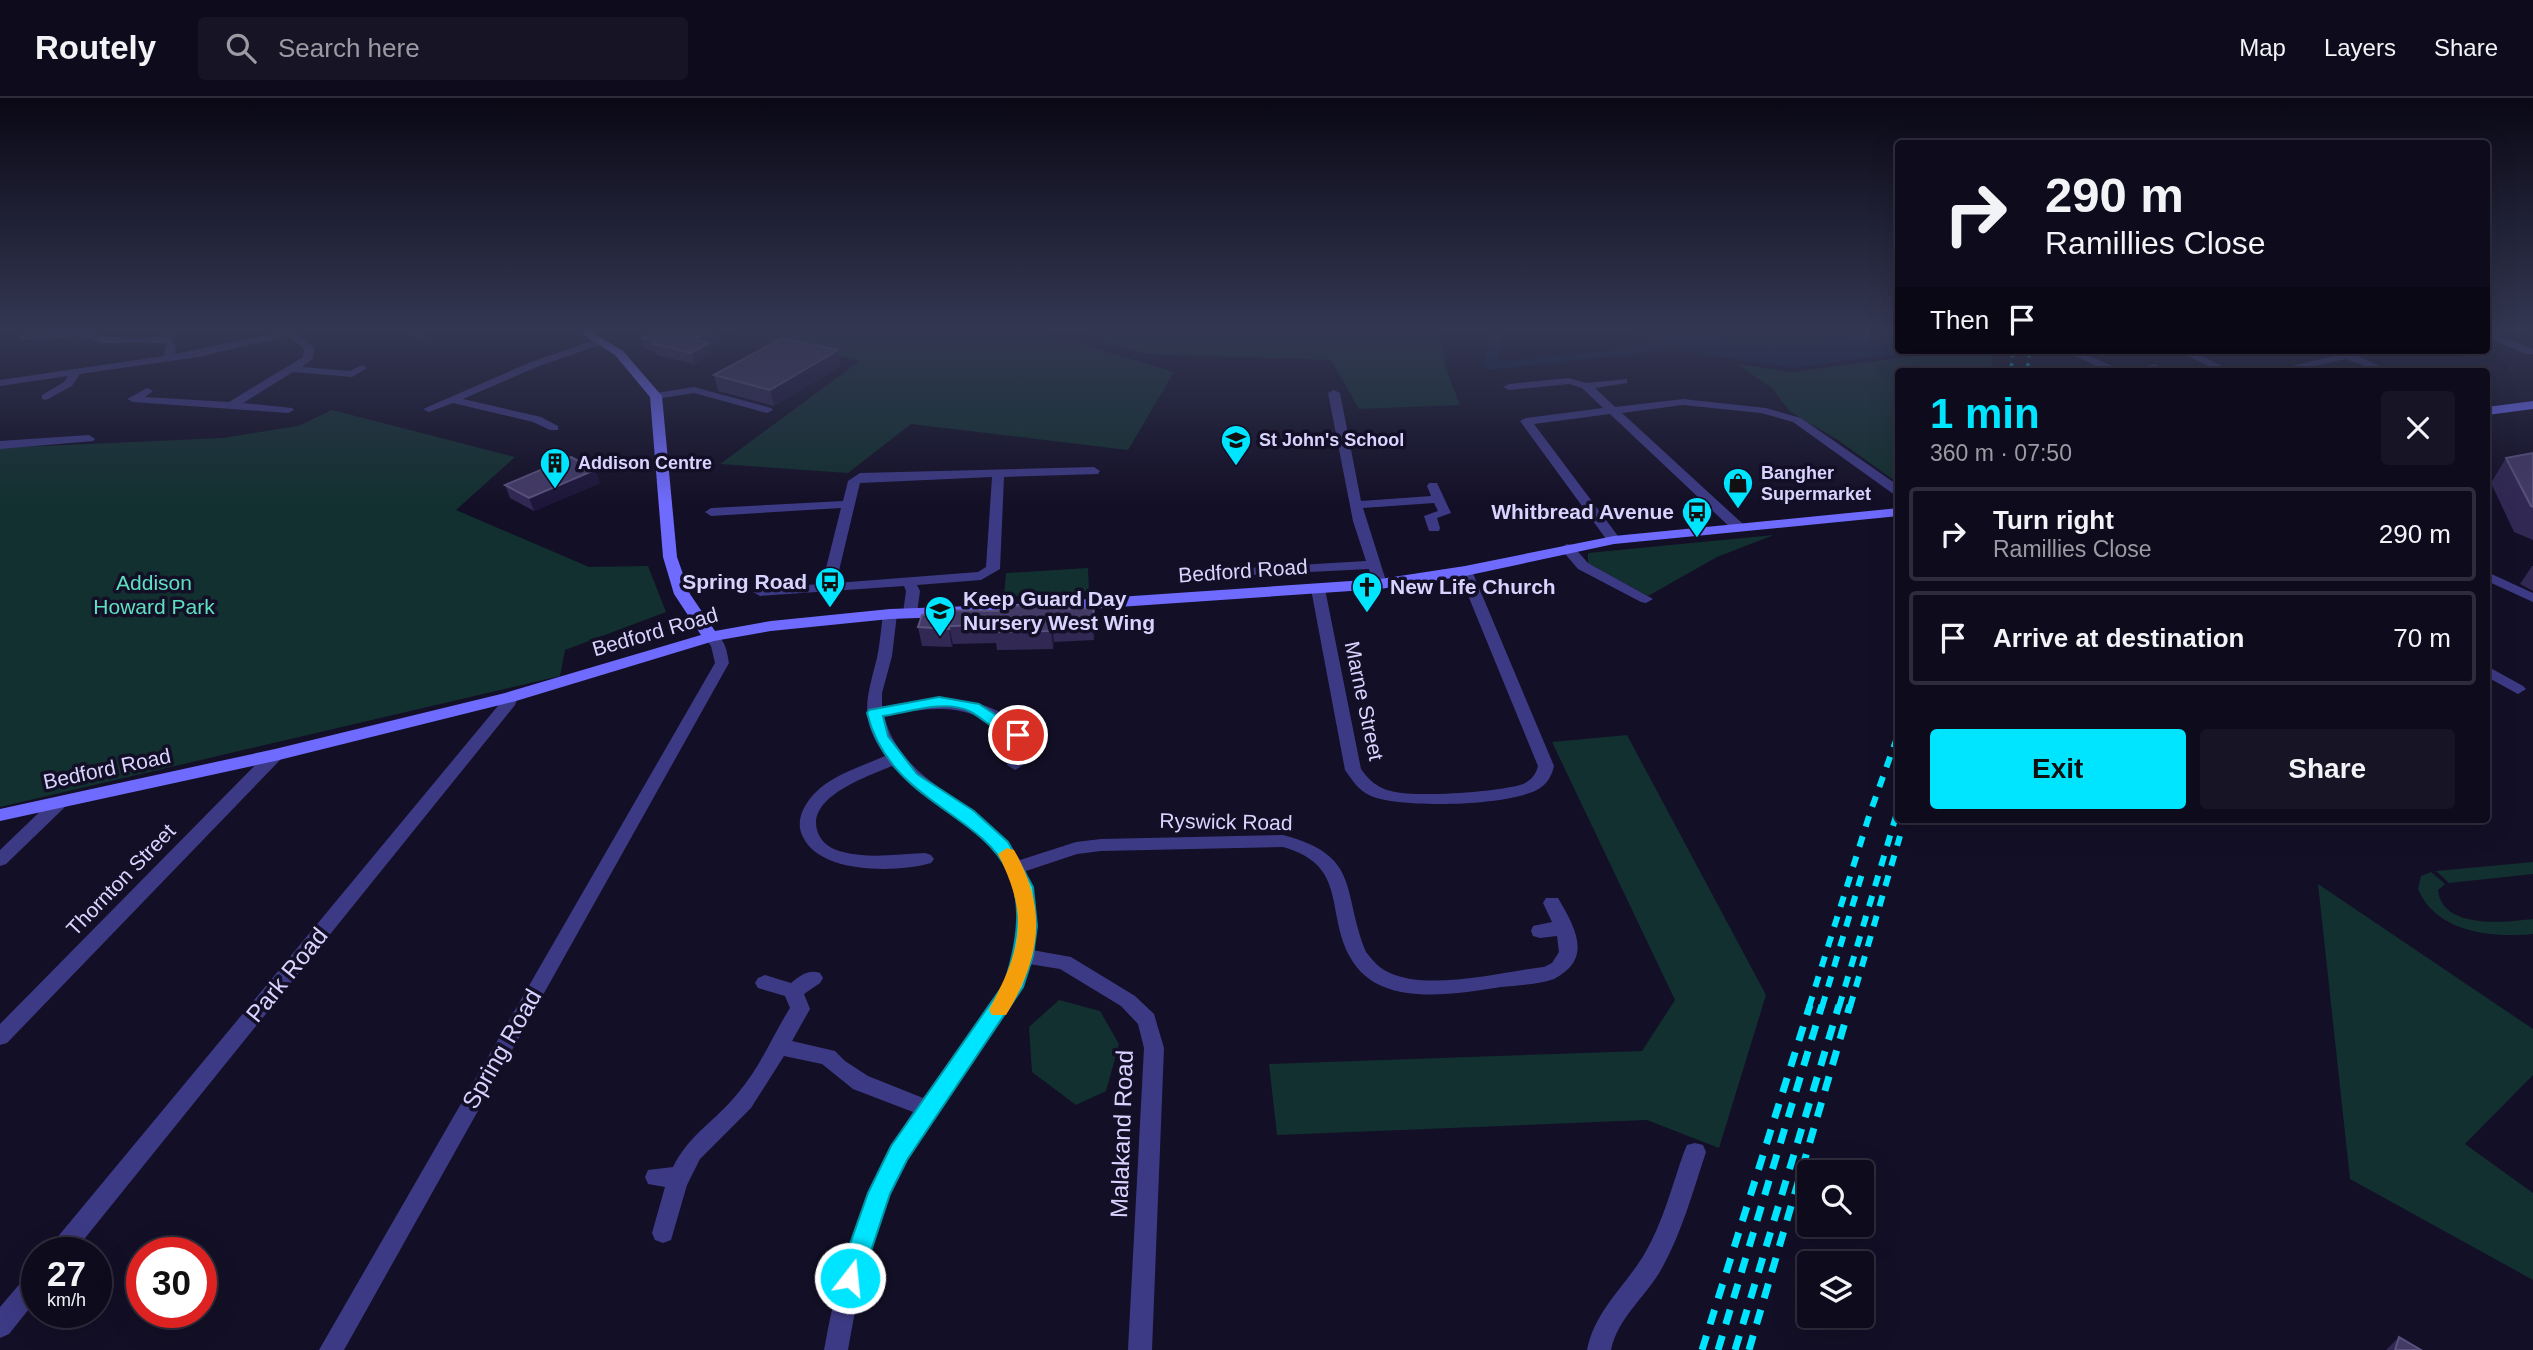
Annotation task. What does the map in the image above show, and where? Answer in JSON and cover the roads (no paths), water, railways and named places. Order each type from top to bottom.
[{"type":"main road","points":[[650,388],[656,396],[670,557],[682,594],[711,637]]},
{"type":"main road","points":[[2490,411],[2533,405]]},
{"type":"main road","name":"Bedford Road","points":[[0,815],[275,755],[510,696],[711,637],[807,621],[1380,583],[1465,570],[1615,540],[1895,513]]},
{"type":"street","points":[[46,397],[61,388]]},
{"type":"street","points":[[231,406],[260,388]]},
{"type":"street","points":[[429,409],[481,388]]},
{"type":"street","points":[[1588,388],[1739,528]]},
{"type":"street","points":[[656,396],[694,390],[767,410]]},
{"type":"street","points":[[147,391],[133,399],[288,410]]},
{"type":"street","points":[[1334,393],[1357,505],[1380,583]]},
{"type":"street","points":[[455,400],[505,414],[545,421],[554,428]]},
{"type":"street","points":[[1615,540],[1526,421],[1683,402],[1780,414],[1797,420],[1895,489]]},
{"type":"street","points":[[0,445],[89,439]]},
{"type":"street","points":[[828,587],[855,481],[869,475],[999,473],[1080,476],[1094,471]]},
{"type":"street","points":[[760,592],[981,576],[993,569],[999,473]]},
{"type":"street","points":[[1433,486],[1445,513],[1430,516],[1434,528]]},
{"type":"street","points":[[1357,505],[1439,499]]},
{"type":"street","points":[[711,512],[849,503]]},
{"type":"street","points":[[1567,548],[1583,566],[1646,599]]},
{"type":"street","name":"Bedford Road","points":[[1196,575],[1374,565]]},
{"type":"street","name":"Marne Street","points":[[1318,589],[1353,770],[1364,786],[1379,794],[1399,799],[1523,790],[1535,785],[1544,776],[1546,766],[1465,570]]},
{"type":"street","points":[[2490,577],[2533,598]]},
{"type":"street","points":[[908,582],[913,591],[910,613]]},
{"type":"street","points":[[836,1350],[845,1298],[879,1193],[899,1153],[1013,987],[1024,956],[1028,926],[1024,887],[1016,868],[985,828],[911,778],[880,736],[872,691],[883,662],[890,614]]},
{"type":"street","name":"Spring Road","points":[[331,1350],[722,663],[718,645],[711,637]]},
{"type":"street","points":[[2490,673],[2518,689]]},
{"type":"street","name":"Park Road","points":[[73,1237],[510,702],[510,696]]},
{"type":"street","points":[[874,713],[939,702],[974,707],[1018,735],[1016,757],[1000,751]]},
{"type":"street","name":"Thornton Street","points":[[0,1037],[275,755]]},
{"type":"street","points":[[894,758],[836,785],[821,797],[811,810],[807,827],[812,841],[839,859],[925,859]]},
{"type":"street","points":[[0,860],[58,804]]},
{"type":"street","name":"Ryswick Road","points":[[1016,868],[1076,848],[1101,845],[1283,841],[1305,847],[1332,869],[1356,957],[1384,979],[1404,985],[1434,985],[1547,974],[1561,968],[1568,959],[1570,945],[1552,903]]},
{"type":"street","points":[[1540,931],[1562,928]]},
{"type":"street","name":"Malakand Road","points":[[1024,956],[1065,962],[1128,1001],[1147,1020],[1154,1048],[1140,1350]]},
{"type":"street","points":[[765,983],[793,991],[813,978]]},
{"type":"street","points":[[663,1233],[679,1177],[697,1146],[743,1103],[781,1047],[787,1029],[800,1009],[793,991]]},
{"type":"street","points":[[781,1047],[828,1057],[838,1069],[856,1080],[928,1109]]},
{"type":"street","points":[[1599,1350],[1614,1309],[1651,1265],[1669,1229],[1695,1152]]},
{"type":"street","points":[[656,1177],[679,1177]]},
{"type":"street","points":[[0,1326],[21,1300]]},
{"type":"railway","points":[[1809,1007],[1870,813],[1895,743]]},
{"type":"railway","points":[[1839,1007],[1895,819]]},
{"type":"railway","points":[[1850,1007],[1900,836]]},
{"type":"railway","points":[[1822,1007],[1864,867]]},
{"type":"railway","points":[[1702,1350],[1810,1005]]},
{"type":"railway","points":[[1718,1350],[1822,1005]]},
{"type":"railway","points":[[1735,1350],[1839,1005]]},
{"type":"railway","points":[[1749,1350],[1850,1005]]},
{"type":"place","name":"St John's School","points":[[1236,467]]},
{"type":"place","name":"Addison Centre","points":[[555,490]]},
{"type":"place","name":"Bangher Supermarket","points":[[1738,510]]},
{"type":"place","name":"Whitbread Avenue","points":[[1697,539]]},
{"type":"place","name":"Spring Road","points":[[830,609]]},
{"type":"place","name":"New Life Church","points":[[1367,614]]},
{"type":"place","name":"Keep Guard Day Nursery West Wing","points":[[940,638]]},
{"type":"park label","name":"Addison Howard Park","points":[[154,595]]}]
